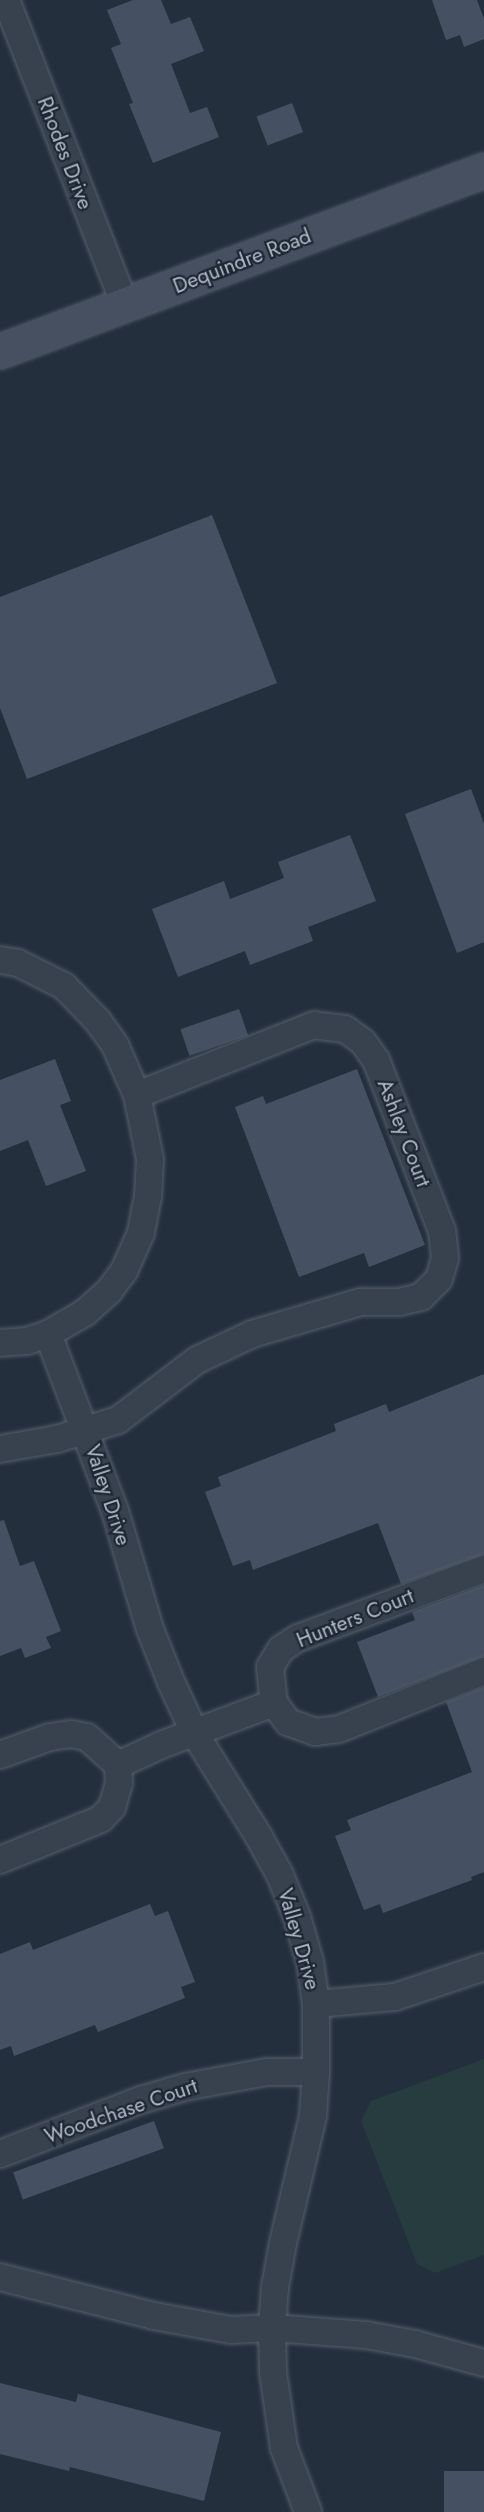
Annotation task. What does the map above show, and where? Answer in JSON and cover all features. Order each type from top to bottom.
[{"type":"main road","name":"Dequindre Road","points":[[0,351],[484,170]]},
{"type":"street","name":"Rhodes Drive","points":[[6,0],[125,306]]},
{"type":"street","points":[[0,960],[18,963],[64,986],[97,1020],[115,1045],[137,1095],[150,1159],[148,1196],[141,1233],[124,1271],[109,1291],[86,1312],[48,1334],[27,1341],[0,1343]]},
{"type":"street","name":"Ashley Court","points":[[0,1449],[57,1439],[118,1420],[197,1360],[252,1334],[361,1302],[399,1302],[421,1297],[439,1279],[445,1258],[442,1231],[376,1060],[363,1042],[345,1029],[314,1025],[137,1095]]},
{"type":"street","name":"Valley Drive","points":[[48,1334],[116,1511],[150,1629],[195,1734],[260,1837],[280,1875],[300,1929],[316,2004],[316,2072],[313,2115],[279,2265],[272,2328],[273,2372],[285,2448],[308,2512]]},
{"type":"street","name":"Hunters Court","points":[[274,1703],[270,1668],[281,1649],[298,1638],[484,1569]]},
{"type":"street","points":[[118,1765],[274,1703],[288,1722],[315,1732],[339,1729],[484,1671]]},
{"type":"street","points":[[0,1755],[50,1737],[71,1734],[87,1737],[118,1765],[119,1783],[112,1807],[101,1819],[0,1860]]},
{"type":"street","points":[[316,2004],[395,1996],[484,1967]]},
{"type":"street","name":"Woodchase Court","points":[[0,2154],[141,2100],[185,2087],[259,2073],[316,2072]]},
{"type":"street","points":[[0,2277],[154,2316],[231,2330],[272,2328],[366,2335],[415,2344],[484,2363]]},
{"type":"green space","points":[[484,2059],[484,2255],[435,2273],[417,2264],[361,2121],[371,2101]]},
{"type":"building","points":[[133,0],[161,0],[171,24],[190,17],[204,51],[171,64],[190,113],[207,107],[219,137],[153,163],[129,104],[133,103],[111,48],[121,44],[107,10]]},
{"type":"building","points":[[432,0],[477,0],[484,19],[484,39],[464,47],[460,35],[446,40]]},
{"type":"building","points":[[292,103],[303,132],[268,146],[257,117]]},
{"type":"building","points":[[212,515],[277,683],[27,779],[0,708],[0,597]]},
{"type":"building","points":[[471,789],[484,824],[484,942],[457,953],[405,814]]},
{"type":"building","points":[[350,835],[376,901],[308,927],[313,941],[250,965],[245,951],[178,977],[152,909],[224,881],[230,899],[284,878],[278,862]]},
{"type":"building","points":[[239,1009],[248,1035],[189,1056],[180,1029]]},
{"type":"building","points":[[55,1059],[71,1101],[60,1105],[86,1171],[46,1186],[28,1140],[0,1151],[0,1080]]},
{"type":"building","points":[[357,1069],[425,1245],[369,1267],[364,1253],[299,1277],[235,1107],[263,1096],[266,1104]]},
{"type":"building","points":[[484,1374],[484,1554],[401,1584],[378,1523],[253,1570],[250,1560],[233,1566],[205,1492],[221,1486],[218,1477],[336,1431],[334,1424],[386,1404],[389,1412]]},
{"type":"building","points":[[4,1520],[20,1566],[34,1561],[61,1631],[46,1637],[51,1648],[25,1658],[21,1648],[0,1656],[0,1521]]},
{"type":"building","points":[[484,1585],[484,1656],[378,1697],[357,1642],[415,1620],[412,1612]]},
{"type":"building","points":[[484,1687],[484,1872],[471,1877],[472,1880],[383,1913],[380,1904],[364,1910],[335,1836],[351,1830],[347,1820],[472,1772],[446,1702]]},
{"type":"building","points":[[150,1904],[155,1916],[168,1911],[195,1982],[181,1987],[185,1998],[98,2032],[95,2025],[14,2056],[11,2046],[0,2050],[0,1954],[30,1942],[33,1950]]},
{"type":"building","points":[[154,2121],[164,2148],[23,2200],[13,2172]]},
{"type":"building","points":[[0,2383],[76,2402],[78,2394],[221,2432],[204,2501],[70,2467],[69,2471],[0,2454]]},
{"type":"building","points":[[444,2471],[484,2471],[484,2512],[444,2512]]}]
